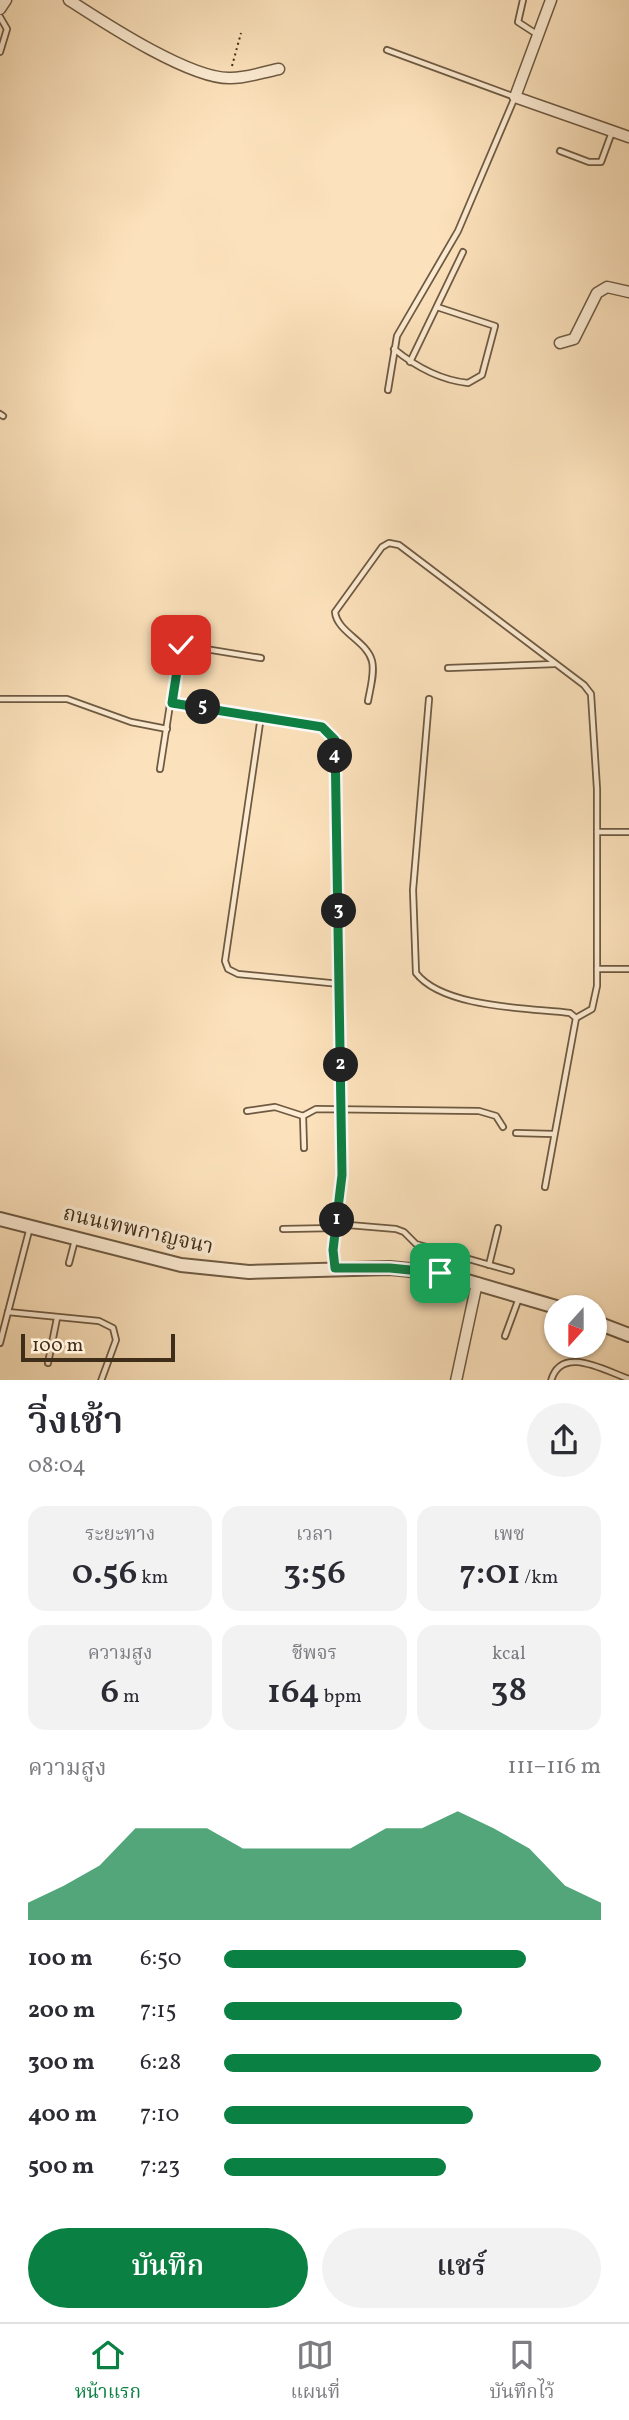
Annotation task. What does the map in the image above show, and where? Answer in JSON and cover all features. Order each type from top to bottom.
[{"type":"street","points":[[69,0],[151,50],[229,79],[279,69]]},
{"type":"street","points":[[551,0],[515,97],[612,132],[629,135]]},
{"type":"street","points":[[560,343],[574,339],[597,293],[607,287],[629,292]]},
{"type":"street","name":"ถนนเทพกาญจนา","points":[[0,1219],[152,1258],[216,1270],[316,1272],[335,1268],[390,1268],[440,1273],[544,1304]]},
{"type":"street","points":[[456,1380],[477,1283]]},
{"type":"street","points":[[607,1327],[629,1335]]},
{"type":"lane","points":[[523,0],[518,22],[538,35]]},
{"type":"lane","points":[[0,17],[7,29],[0,52]]},
{"type":"lane","points":[[387,50],[515,97],[458,231],[403,324],[393,349],[388,390]]},
{"type":"lane","points":[[560,151],[589,162],[601,163],[612,132]]},
{"type":"lane","points":[[410,362],[463,252]]},
{"type":"lane","points":[[393,349],[410,362],[452,381],[468,383],[482,375],[495,326],[437,307]]},
{"type":"lane","points":[[368,701],[372,660],[335,618],[335,612],[382,547],[389,543],[399,545],[557,664],[591,694],[597,832],[596,999],[592,1009],[576,1018],[545,1187]]},
{"type":"lane","points":[[160,769],[182,628]]},
{"type":"lane","points":[[181,645],[261,658]]},
{"type":"lane","points":[[448,667],[557,664]]},
{"type":"lane","points":[[0,699],[67,699],[131,722],[167,729]]},
{"type":"lane","points":[[429,699],[413,890],[416,973],[422,981],[448,995],[570,1013],[576,1018]]},
{"type":"lane","points":[[172,703],[322,727],[335,740],[342,1175],[333,1250],[335,1268]]},
{"type":"lane","points":[[261,716],[225,961],[228,969],[238,974],[340,984]]},
{"type":"lane","points":[[597,832],[629,832]]},
{"type":"lane","points":[[597,969],[629,969]]},
{"type":"lane","points":[[247,1111],[275,1107],[303,1116],[316,1110],[479,1111],[496,1116],[503,1128]]},
{"type":"lane","points":[[303,1116],[304,1148]]},
{"type":"lane","points":[[516,1133],[554,1134]]},
{"type":"lane","points":[[0,1343],[31,1225]]},
{"type":"lane","points":[[282,1228],[337,1226],[396,1229],[404,1232],[416,1244],[511,1271]]},
{"type":"lane","points":[[489,1265],[498,1228]]},
{"type":"lane","points":[[69,1263],[75,1237]]},
{"type":"lane","points":[[505,1336],[519,1297]]},
{"type":"lane","points":[[8,1312],[99,1321],[113,1328],[116,1340],[101,1380]]},
{"type":"lane","points":[[48,1363],[57,1318]]},
{"type":"lane","points":[[551,1380],[553,1370],[564,1361],[574,1360],[629,1379]]},
{"type":"path","points":[[229,79],[241,33]]},
{"type":"route","points":[[181,645],[172,703],[322,727],[335,740],[342,1175],[333,1250],[335,1268],[390,1268],[440,1273]]}]
